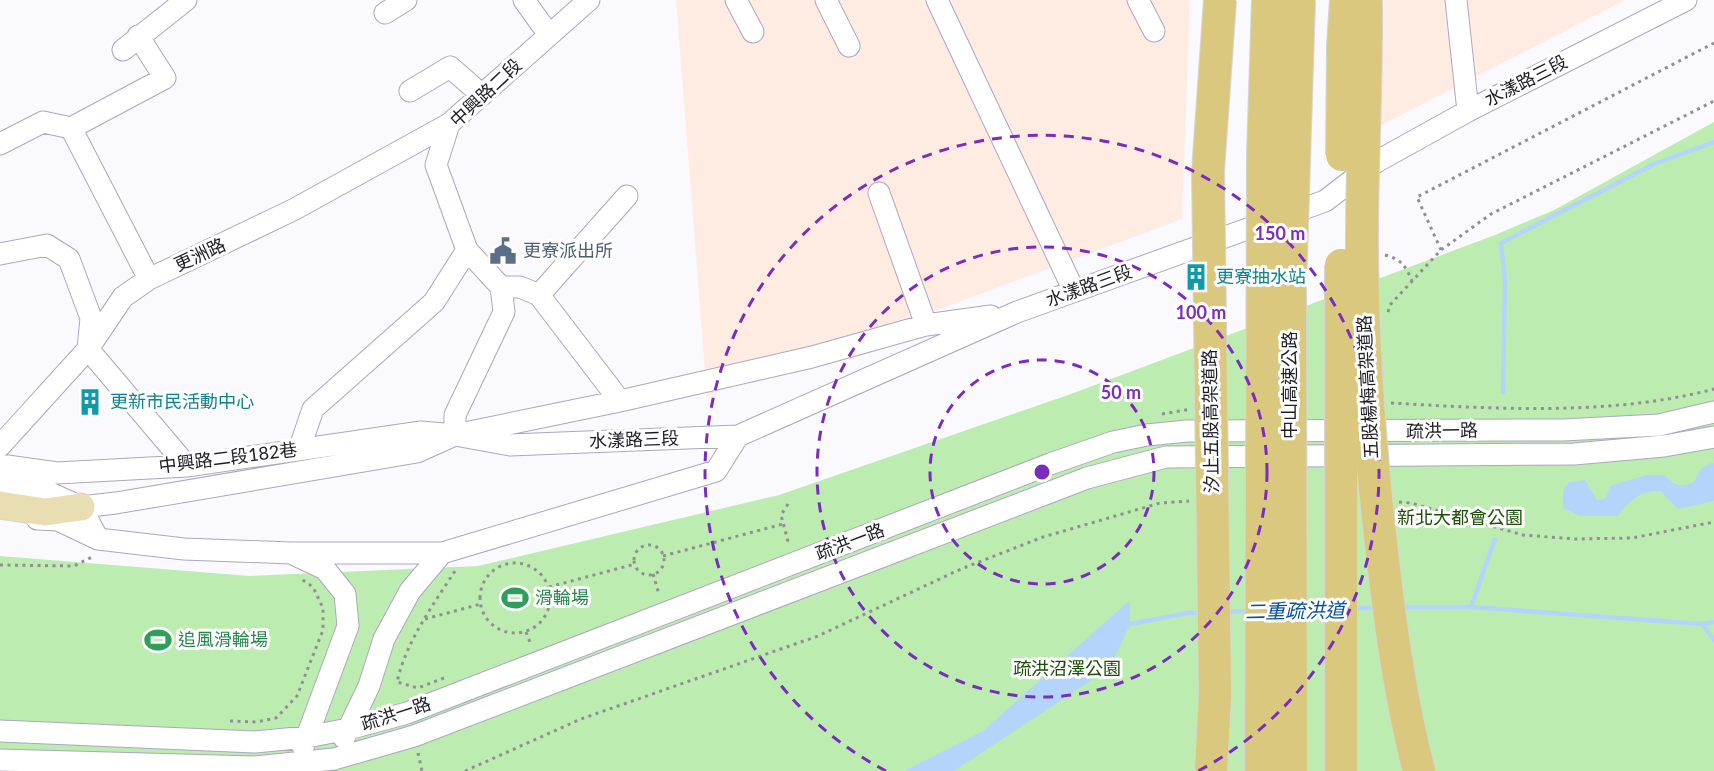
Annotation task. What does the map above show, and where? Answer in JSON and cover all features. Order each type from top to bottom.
[{"type":"highway","name":"汐止五股高架道路","points":[[1216,771],[1208,171],[1220,0]]},
{"type":"highway","name":"中山高速公路","points":[[1261,771],[1263,165],[1268,0]]},
{"type":"highway","name":"中山高速公路","points":[[1291,771],[1290,290],[1299,0]]},
{"type":"highway","points":[[1341,771],[1343,45],[1346,0]]},
{"type":"highway","name":"五股楊梅高架道路","points":[[1366,0],[1363,278],[1373,483],[1391,631],[1411,742],[1419,771]]},
{"type":"highway","points":[[1210,771],[1215,695]]},
{"type":"main road","points":[[0,505],[45,512],[81,507]]},
{"type":"street","points":[[0,144],[44,122],[71,128],[165,78],[130,43],[186,0]]},
{"type":"street","points":[[385,13],[406,0]]},
{"type":"street","points":[[524,0],[549,35]]},
{"type":"street","name":"中興路二段","points":[[501,287],[467,250],[436,165],[449,124],[589,0]]},
{"type":"street","points":[[736,0],[753,32]]},
{"type":"street","points":[[826,0],[849,46]]},
{"type":"street","points":[[938,0],[1074,291]]},
{"type":"street","points":[[1138,0],[1154,31]]},
{"type":"street","points":[[1456,0],[1468,111]]},
{"type":"street","name":"水漾路三段","points":[[455,435],[510,445],[738,436],[1017,312],[1325,201],[1376,162],[1468,111],[1681,1]]},
{"type":"street","points":[[410,91],[450,67],[483,95]]},
{"type":"street","name":"更洲路","points":[[0,446],[88,349],[123,297],[149,279],[293,210],[449,124]]},
{"type":"street","points":[[71,128],[149,279]]},
{"type":"street","points":[[879,193],[926,325]]},
{"type":"street","points":[[538,295],[627,196]]},
{"type":"street","points":[[0,254],[47,245],[69,259],[91,318],[88,349],[187,466]]},
{"type":"street","points":[[299,450],[312,410],[434,302],[467,250]]},
{"type":"street","points":[[455,435],[455,415],[504,312],[501,287],[520,287],[538,295],[620,401]]},
{"type":"street","points":[[0,486],[50,493],[81,507],[417,452],[455,435],[620,401],[812,357],[926,325],[1017,312]]},
{"type":"street","name":"疏洪一路","points":[[0,731],[255,742],[307,737],[348,729],[407,713],[1113,441],[1187,432],[1563,430],[1659,425],[1714,412]]},
{"type":"street","name":"中興路二段182巷","points":[[0,465],[57,473],[187,466],[421,432],[455,435]]},
{"type":"street","points":[[292,564],[334,552],[442,552],[716,471],[738,436]]},
{"type":"street","name":"疏洪一路","points":[[0,760],[295,768],[328,765],[414,736],[1087,478],[1166,457],[1574,454],[1664,446],[1714,436]]},
{"type":"street","points":[[81,507],[101,548]]},
{"type":"street","points":[[0,516],[58,520],[101,548],[184,549],[325,569],[345,594],[348,626],[295,768]]},
{"type":"street","points":[[328,765],[369,686],[384,639],[410,591],[442,552]]},
{"type":"path","points":[[1441,250],[1417,197],[1714,43]]},
{"type":"path","points":[[1387,314],[1390,304],[1441,250],[1491,214],[1714,101]]},
{"type":"path","points":[[1385,255],[1405,265],[1412,281]]},
{"type":"path","points":[[1385,403],[1472,408],[1625,405],[1714,389]]},
{"type":"path","points":[[465,771],[581,719],[818,636],[961,569],[1043,537],[1160,503],[1195,501]]},
{"type":"path","points":[[1391,502],[1411,503],[1523,535],[1575,539],[1632,538],[1714,522]]},
{"type":"path","points":[[788,504],[781,515],[789,545]]},
{"type":"path","points":[[663,556],[783,524]]},
{"type":"path","points":[[645,545],[657,547],[663,556],[662,568],[653,574],[642,573],[634,564],[636,552],[645,545]]},
{"type":"path","points":[[0,565],[74,566],[101,548]]},
{"type":"path","points":[[521,563],[538,571],[549,587],[550,605],[546,614],[541,622],[526,632],[509,633],[494,626],[488,620],[481,604],[482,585],[487,577],[502,565],[521,563]]},
{"type":"path","points":[[223,721],[256,722],[276,718],[297,696],[323,630],[323,608],[313,587],[292,564]]},
{"type":"path","points":[[549,587],[634,564]]},
{"type":"path","points":[[397,682],[401,666],[425,619],[455,571]]},
{"type":"path","points":[[653,574],[659,594]]},
{"type":"path","points":[[425,619],[481,604]]},
{"type":"path","points":[[526,632],[531,645]]},
{"type":"path","points":[[417,748],[422,771]]},
{"type":"shaded area","points":[[676,0],[1190,0],[1182,219],[707,396]]},
{"type":"shaded area","points":[[1384,0],[1625,0],[1376,128]]},
{"type":"green space","name":"新北大都會公園","points":[[1714,122],[1714,771],[0,771],[0,556],[250,576],[478,566],[779,495],[1071,394],[1495,235],[1554,210]]},
{"type":"water","points":[[1714,463],[1714,501],[1678,509],[1660,491],[1653,491],[1636,497],[1618,516],[1580,516],[1563,508],[1563,490],[1569,482],[1585,480],[1597,500],[1606,498],[1610,486],[1646,475],[1665,475],[1678,485],[1689,484],[1694,482],[1701,469]]},
{"type":"water","points":[[1130,600],[1130,624],[1110,668],[954,771],[904,771],[983,731]]},
{"type":"waterway","points":[[1503,392],[1505,281],[1501,243],[1654,164],[1714,142]]},
{"type":"waterway","points":[[1471,607],[1495,539]]},
{"type":"waterway","name":"二重疏洪道","points":[[1400,607],[1471,607],[1702,624],[1714,622]]},
{"type":"waterway","name":"二重疏洪道","points":[[1352,608],[1376,608]]},
{"type":"waterway","name":"二重疏洪道","points":[[1301,610],[1331,609]]},
{"type":"waterway","name":"二重疏洪道","points":[[1226,612],[1250,611]]},
{"type":"waterway","name":"二重疏洪道","points":[[1126,627],[1130,624],[1188,613],[1202,613]]},
{"type":"waterway","name":"二重疏洪道","points":[[1702,624],[1714,640]]},
{"type":"place","name":"更寮派出所","points":[[503,251]]},
{"type":"place","name":"更寮抽水站","points":[[1196,277]]},
{"type":"place","name":"更新市民活動中心","points":[[90,402]]},
{"type":"place","name":"滑輪場","points":[[515,598]]},
{"type":"place","name":"追風滑輪場","points":[[158,640]]},
{"type":"park label","name":"疏洪沼澤公園","points":[[1067,669]]}]
